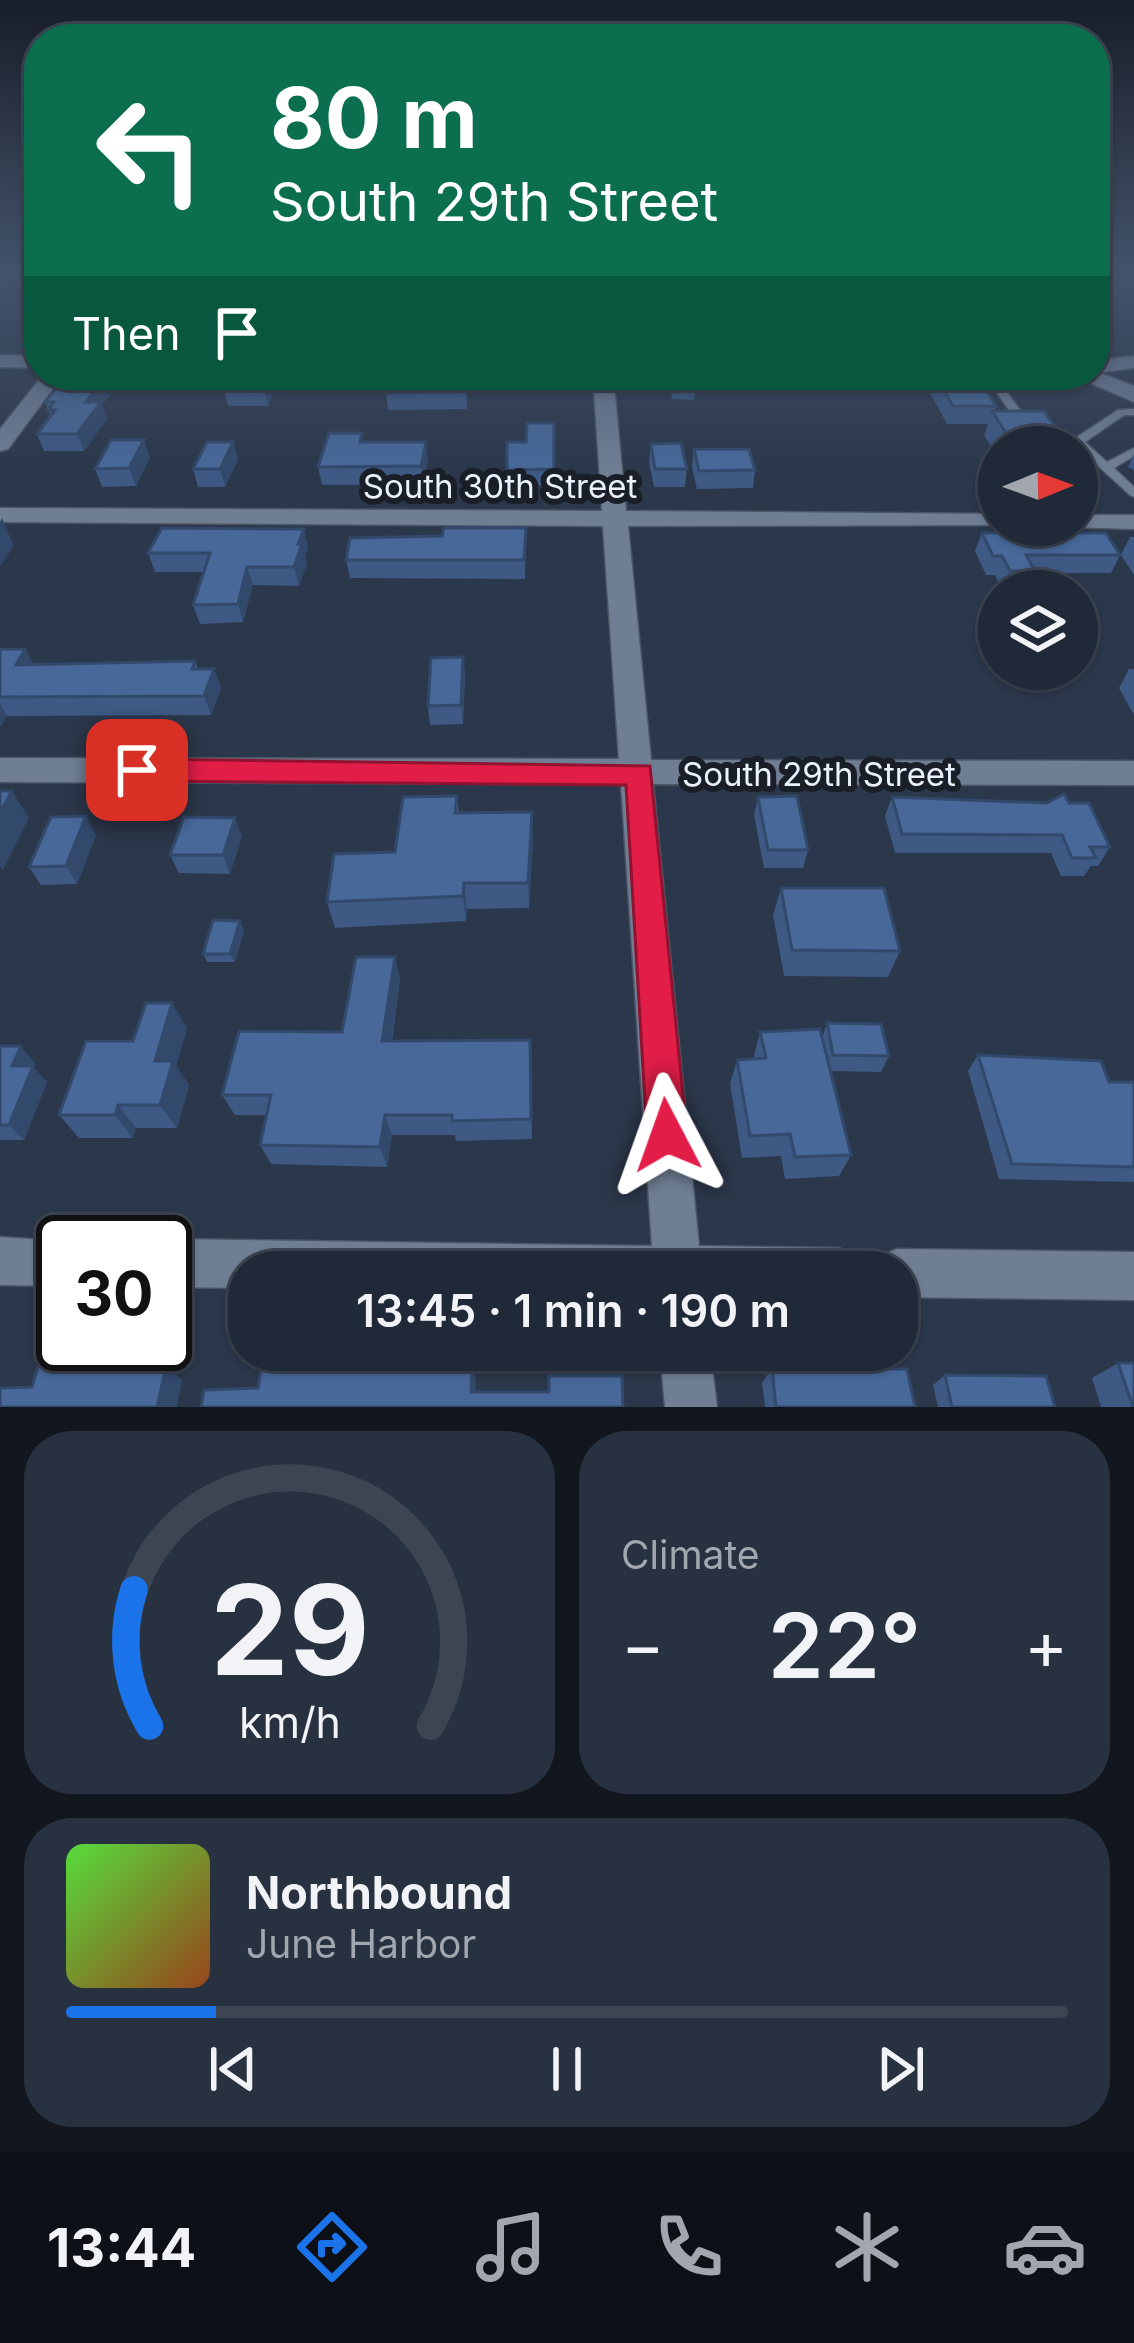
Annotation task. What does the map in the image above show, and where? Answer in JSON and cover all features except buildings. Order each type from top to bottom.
[{"type":"street","points":[[0,444],[41,390]]},
{"type":"street","points":[[605,390],[676,1251]]},
{"type":"street","name":"South 30th Street","points":[[0,515],[978,521]]},
{"type":"street","points":[[1098,522],[1134,522]]},
{"type":"street","name":"South 29th Street","points":[[0,770],[1134,773]]},
{"type":"street","points":[[0,1261],[36,1262]]},
{"type":"street","points":[[192,1263],[228,1264]]},
{"type":"street","points":[[918,1273],[1134,1276]]},
{"type":"street","points":[[687,1371],[691,1407]]},
{"type":"lane","points":[[1000,390],[1016,412],[1045,426]]},
{"type":"lane","points":[[1098,428],[1122,412],[1134,412]]},
{"type":"lane","points":[[1106,468],[1134,451]]},
{"type":"lane","points":[[1098,461],[1134,493]]},
{"type":"route","points":[[137,770],[640,774],[667,1135]]}]
